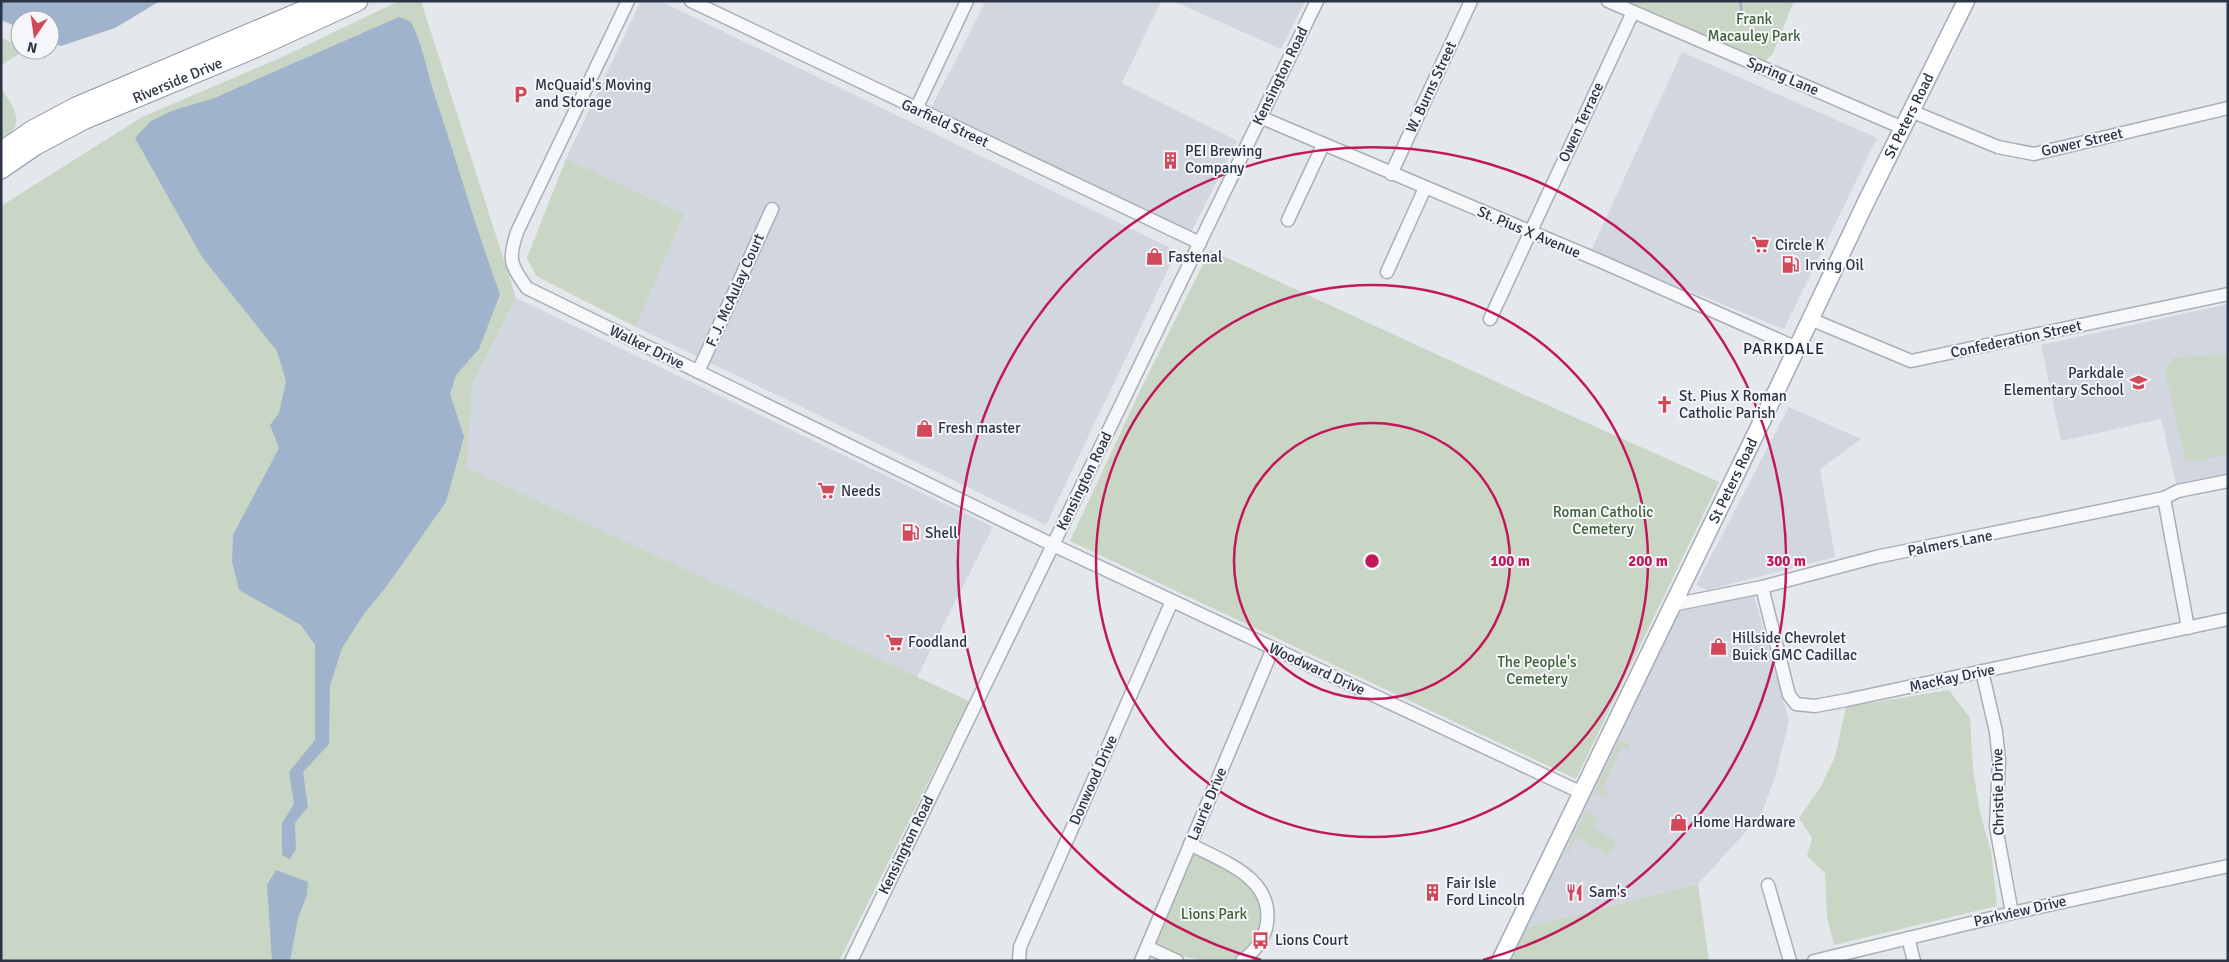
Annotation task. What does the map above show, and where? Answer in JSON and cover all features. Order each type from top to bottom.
[{"type":"highway","name":"Riverside Drive","points":[[1,152],[31,131],[76,107],[326,1]]},
{"type":"highway","name":"Riverside Drive","points":[[1,169],[36,145],[74,124],[255,48],[358,1]]},
{"type":"main road","name":"St Peters Road","points":[[1500,961],[1911,110],[1966,1]]},
{"type":"street","name":"Walker Drive","points":[[628,1],[517,232],[510,252],[514,271],[526,288],[1053,545]]},
{"type":"street","name":"Garfield Street","points":[[691,1],[1200,244]]},
{"type":"street","points":[[916,109],[967,1]]},
{"type":"street","name":"Kensington Road","points":[[851,961],[1318,1]]},
{"type":"street","name":"W. Burns Street","points":[[1391,174],[1471,1]]},
{"type":"street","name":"Spring Lane","points":[[1608,1],[1903,128]]},
{"type":"street","name":"Owen Terrace","points":[[1490,319],[1633,12]]},
{"type":"street","name":"Gower Street","points":[[1911,110],[1998,147],[2034,154],[2228,108]]},
{"type":"street","name":"St. Pius X Avenue","points":[[1260,117],[1797,348]]},
{"type":"street","points":[[1288,220],[1323,145]]},
{"type":"street","points":[[1388,272],[1425,188]]},
{"type":"street","name":"F. J. McAulay Court","points":[[698,372],[772,209]]},
{"type":"street","name":"Confederation Street","points":[[1810,319],[1911,361],[2228,294]]},
{"type":"street","name":"Palmers Lane","points":[[1672,605],[1762,587],[1876,557],[2164,498],[2178,491],[2228,481]]},
{"type":"street","points":[[2164,498],[2188,628]]},
{"type":"street","name":"Woodward Drive","points":[[1053,545],[1580,792]]},
{"type":"street","name":"MacKay Drive","points":[[1762,587],[1789,695],[1796,704],[1815,706],[2228,619]]},
{"type":"street","name":"Donwood Drive","points":[[1019,961],[1020,947],[1172,601]]},
{"type":"street","name":"Laurie Drive","points":[[1141,961],[1273,648]]},
{"type":"street","name":"Christie Drive","points":[[1982,672],[1996,732],[1999,760],[1996,827],[2012,913]]},
{"type":"street","points":[[1190,844],[1246,875],[1258,885],[1266,899],[1268,910],[1267,926],[1252,954],[1242,961]]},
{"type":"street","name":"Parkview Drive","points":[[1814,961],[2012,913],[2228,866]]},
{"type":"street","points":[[1768,885],[1790,961]]},
{"type":"street","points":[[1908,938],[1914,961]]},
{"type":"street","points":[[1147,947],[1176,961]]},
{"type":"shaded area","points":[[641,1],[660,1],[1177,251],[1046,525],[636,327],[684,214],[566,159]]},
{"type":"shaded area","points":[[986,1],[1161,1],[1122,83],[1237,141],[1190,235],[931,108]]},
{"type":"shaded area","points":[[1173,1],[1305,1],[1281,49]]},
{"type":"shaded area","points":[[1682,52],[1877,138],[1784,329],[1591,251]]},
{"type":"shaded area","points":[[516,298],[993,527],[917,677],[467,468],[472,384]]},
{"type":"shaded area","name":"Parkdale Elementary School","points":[[2228,304],[2228,479],[2178,491],[2161,419],[2061,441],[2041,345]]},
{"type":"shaded area","points":[[1789,407],[1861,439],[1820,469],[1835,557],[1707,590],[1696,585]]},
{"type":"shaded area","points":[[1754,595],[1789,721],[1775,777],[1761,815],[1698,884],[1526,928],[1674,613]]},
{"type":"green space","points":[[399,1],[421,1],[516,298],[472,384],[467,468],[969,701],[839,961],[1,961],[1,206],[142,117],[280,58]]},
{"type":"green space","name":"Frank Macauley Park","points":[[1623,1],[1794,1],[1773,53],[1765,62]]},
{"type":"green space","points":[[1,37],[10,42],[10,60],[1,65]]},
{"type":"green space","points":[[1,88],[11,103],[16,116],[16,122],[9,135],[1,141]]},
{"type":"green space","points":[[566,159],[684,214],[636,327],[536,276],[527,258]]},
{"type":"green space","points":[[1210,250],[1719,482],[1576,779],[1070,541],[1138,395]]},
{"type":"green space","points":[[2219,355],[2228,357],[2228,454],[2194,461],[2185,458],[2165,371],[2173,358]]},
{"type":"green space","points":[[1949,690],[1970,718],[1973,770],[1980,812],[1991,851],[1997,906],[1834,945],[1827,917],[1825,873],[1807,856],[1812,838],[1799,818],[1820,788],[1835,757],[1846,707]]},
{"type":"green space","points":[[1620,740],[1630,745],[1628,750],[1622,747],[1602,789],[1610,793],[1607,798],[1594,792]]},
{"type":"green space","points":[[1586,811],[1597,816],[1592,828],[1616,840],[1609,855],[1576,837],[1567,855],[1565,854]]},
{"type":"green space","name":"Lions Park","points":[[1191,852],[1240,877],[1252,888],[1261,902],[1261,920],[1256,938],[1246,953],[1238,958],[1230,961],[1209,961],[1180,955],[1152,944]]},
{"type":"green space","points":[[1698,884],[1709,961],[1510,961],[1526,928]]},
{"type":"water","points":[[1,1],[160,1],[115,28],[61,46],[60,10],[10,10],[10,24],[1,20]]},
{"type":"water","points":[[399,17],[411,22],[418,38],[474,218],[500,294],[479,349],[456,375],[450,394],[464,437],[446,502],[386,587],[364,614],[342,648],[330,686],[329,744],[303,772],[308,807],[295,823],[296,849],[290,859],[282,855],[282,823],[294,804],[289,772],[315,740],[315,645],[301,625],[239,590],[232,561],[233,535],[279,448],[270,425],[279,413],[286,381],[277,351],[202,257],[135,138],[151,121],[174,110],[212,99]]},
{"type":"water","points":[[276,870],[308,882],[307,895],[298,918],[290,961],[272,961],[267,885]]},
{"type":"waterway","points":[[1740,1],[1742,13]]},
{"type":"place","name":"McQuaid's Moving and Storage","points":[[521,94]]},
{"type":"place","name":"PEI Brewing Company","points":[[1171,160]]},
{"type":"place","name":"Circle K","points":[[1761,245]]},
{"type":"place","name":"Fastenal","points":[[1154,257]]},
{"type":"place","name":"Irving Oil","points":[[1791,265]]},
{"type":"place","name":"Parkdale Elementary School","points":[[2138,382]]},
{"type":"place","name":"St. Pius X Roman Catholic Parish","points":[[1665,405]]},
{"type":"place","name":"Fresh master","points":[[924,428]]},
{"type":"place","name":"Needs","points":[[827,491]]},
{"type":"place","name":"Shell","points":[[911,533]]},
{"type":"place","name":"Foodland","points":[[894,642]]},
{"type":"place","name":"Hillside Chevrolet Buick GMC Cadillac","points":[[1718,647]]},
{"type":"place","name":"Home Hardware","points":[[1679,822]]},
{"type":"place","name":"Fair Isle Ford Lincoln","points":[[1432,892]]},
{"type":"place","name":"Sam's","points":[[1575,892]]},
{"type":"place","name":"Lions Court","points":[[1261,940]]},
{"type":"district","name":"PARKDALE","points":[[1784,349]]},
{"type":"park label","name":"Roman Catholic Cemetery","points":[[1603,520]]},
{"type":"park label","name":"The People's Cemetery","points":[[1537,670]]}]
